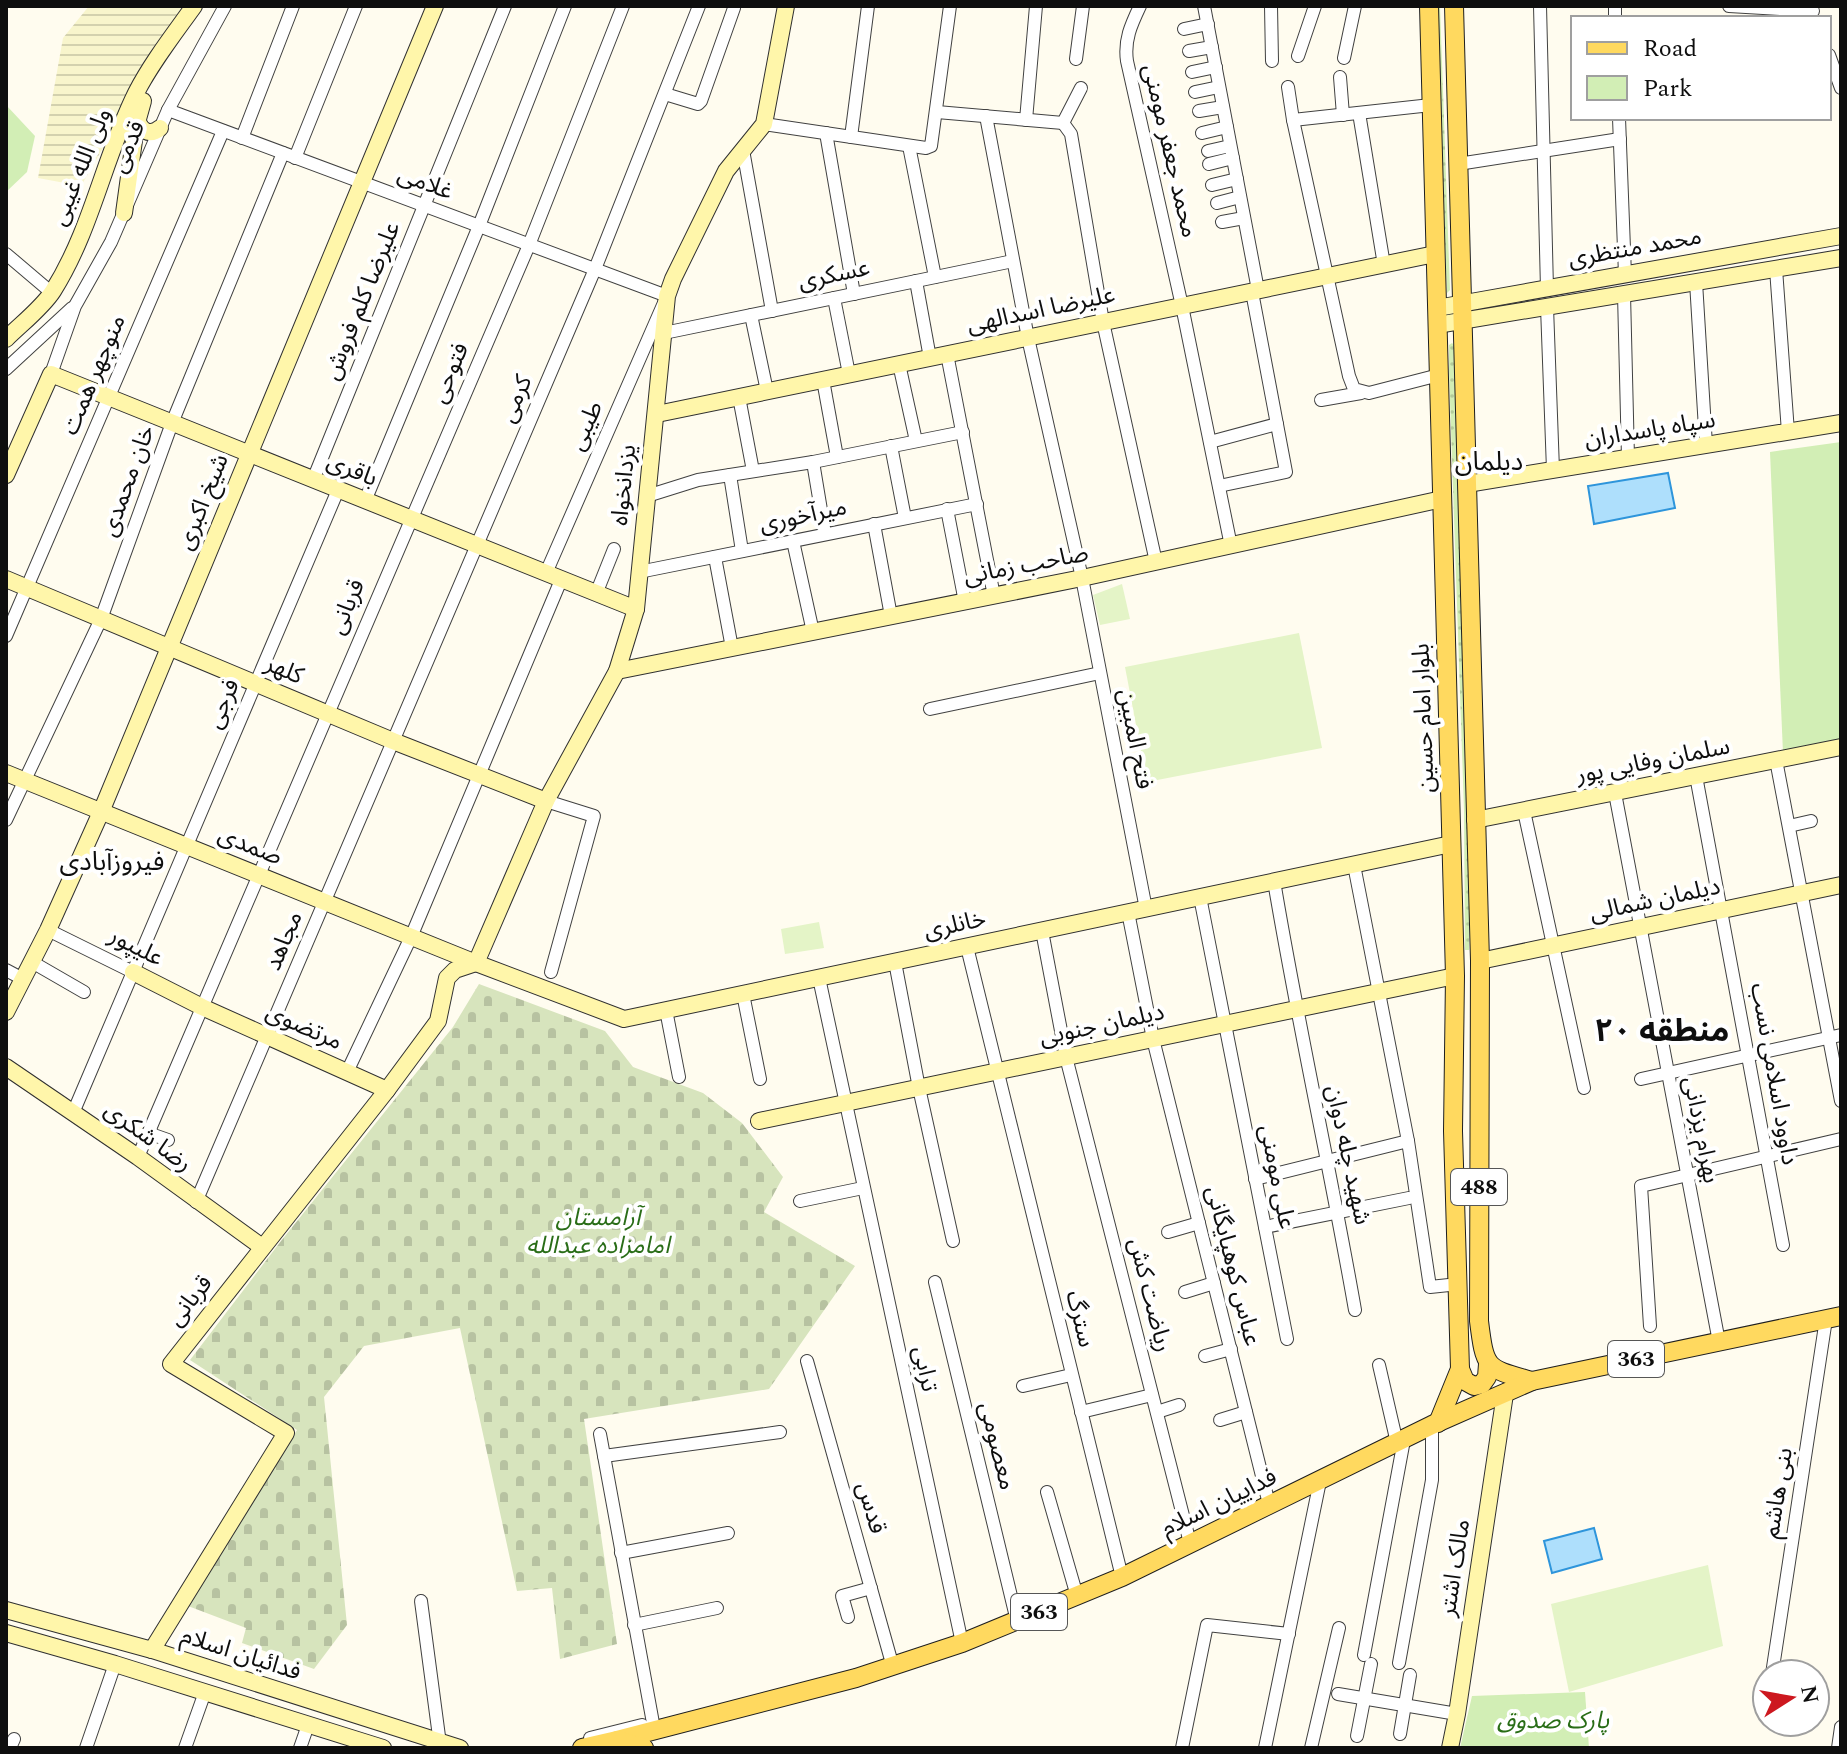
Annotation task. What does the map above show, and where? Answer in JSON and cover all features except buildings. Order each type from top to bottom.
[{"type":"main road","name":"بلوار امام حسین","points":[[1429,6],[1455,976],[1453,1131],[1460,1369],[1435,1424]]},
{"type":"main road","name":"بلوار امام حسین","points":[[1454,6],[1480,961],[1479,1321],[1483,1353],[1488,1364]]},
{"type":"main road","name":"فداییان اسلام","points":[[580,1748],[893,1667],[962,1643],[1122,1577],[1435,1424],[1532,1381],[1834,1317]]},
{"type":"main road","points":[[1460,1369],[1465,1381],[1474,1386],[1482,1384],[1487,1377],[1488,1364],[1532,1381]]},
{"type":"main road","points":[[617,1740],[644,1748]]},
{"type":"street","name":"ولی الله غیبی","points":[[6,339],[52,293],[91,214],[137,92],[194,6]]},
{"type":"street","name":"قدمی","points":[[75,306],[111,242],[168,110],[225,6]]},
{"type":"street","points":[[242,138],[293,6]]},
{"type":"street","name":"خان محمدی","points":[[6,820],[101,619],[172,423],[356,6]]},
{"type":"street","name":"شیخ اکبری","points":[[6,1012],[48,930],[101,812],[435,6]]},
{"type":"street","name":"علیرضا کلم فروش","points":[[313,480],[505,6]]},
{"type":"street","points":[[365,501],[479,226],[565,6]]},
{"type":"street","name":"فتوحی","points":[[411,519],[529,245],[623,6]]},
{"type":"street","name":"کرمی","points":[[393,741],[595,269],[699,6]]},
{"type":"street","name":"یزدانخواه","points":[[476,963],[546,801],[617,671],[636,609],[667,296],[726,171],[764,124],[786,6]]},
{"type":"street","points":[[851,137],[868,6]]},
{"type":"street","points":[[764,124],[909,146],[931,146],[950,6]]},
{"type":"street","points":[[1026,120],[1036,6]]},
{"type":"street","points":[[1076,59],[1083,6]]},
{"type":"street","name":"محمد جعفر مومنی","points":[[1140,6],[1125,47],[1231,546]]},
{"type":"street","points":[[1204,6],[1244,218],[1286,472],[1219,486]]},
{"type":"street","points":[[1271,6],[1272,61]]},
{"type":"street","points":[[1298,56],[1315,6]]},
{"type":"street","points":[[1344,58],[1355,6]]},
{"type":"street","points":[[1729,6],[1813,12]]},
{"type":"street","points":[[665,94],[691,104],[701,101],[734,8]]},
{"type":"street","points":[[1540,8],[1547,289]]},
{"type":"street","points":[[1184,29],[1208,24]]},
{"type":"street","points":[[124,213],[137,117],[165,47]]},
{"type":"street","points":[[1189,51],[1212,47]]},
{"type":"street","points":[[1831,60],[1841,88]]},
{"type":"street","points":[[1192,72],[1216,67]]},
{"type":"street","points":[[1340,77],[1343,115]]},
{"type":"street","points":[[1195,92],[1219,87]]},
{"type":"street","points":[[1288,87],[1328,275],[1357,391]]},
{"type":"street","points":[[1063,123],[1081,88]]},
{"type":"street","points":[[1293,120],[1431,105]]},
{"type":"street","points":[[1199,111],[1223,107]]},
{"type":"street","name":"غلامی","points":[[168,110],[667,296]]},
{"type":"street","points":[[937,112],[1063,123],[1071,134],[1103,322],[1156,562]]},
{"type":"street","points":[[1359,113],[1384,265]]},
{"type":"street","name":"فتح المبین","points":[[986,116],[1028,338],[1082,578],[1146,909]]},
{"type":"street","points":[[137,117],[139,126],[145,131],[153,132],[160,128]]},
{"type":"street","points":[[1619,120],[1625,275]]},
{"type":"street","points":[[1202,133],[1227,127]]},
{"type":"street","name":"منوچهر همت","points":[[6,636],[223,131]]},
{"type":"street","points":[[826,133],[854,294]]},
{"type":"street","points":[[1458,164],[1620,139]]},
{"type":"street","points":[[909,146],[935,277]]},
{"type":"street","points":[[743,150],[772,311]]},
{"type":"street","points":[[1209,158],[1232,152]]},
{"type":"street","points":[[1212,185],[1237,179]]},
{"type":"street","points":[[1217,203],[1240,197]]},
{"type":"street","points":[[1222,222],[1244,218]]},
{"type":"street","name":"محمد منتظری","points":[[1462,313],[1507,296],[1841,236]]},
{"type":"street","points":[[6,254],[52,293]]},
{"type":"street","name":"علیرضا اسدالهی","points":[[657,414],[1435,254]]},
{"type":"street","name":"محمد منتظری","points":[[1437,317],[1462,313],[1509,314],[1841,258]]},
{"type":"street","name":"عسکری","points":[[664,333],[1013,261]]},
{"type":"street","points":[[1776,269],[1788,432]]},
{"type":"street","points":[[916,281],[963,432],[994,596]]},
{"type":"street","points":[[1696,282],[1706,445]]},
{"type":"street","points":[[1624,294],[1628,458]]},
{"type":"street","name":"طیبی","points":[[347,1072],[411,937],[481,776],[554,576],[667,296]]},
{"type":"street","points":[[1507,296],[1509,314]]},
{"type":"street","points":[[834,298],[849,374]]},
{"type":"street","points":[[6,369],[75,306]]},
{"type":"street","points":[[6,475],[51,374],[75,306]]},
{"type":"street","points":[[1547,307],[1553,470]]},
{"type":"street","points":[[751,315],[767,391]]},
{"type":"street","points":[[899,364],[916,441]]},
{"type":"street","name":"باقری","points":[[51,374],[636,609]]},
{"type":"street","points":[[1321,400],[1439,375]]},
{"type":"street","points":[[823,380],[837,457]]},
{"type":"street","points":[[739,397],[753,471]]},
{"type":"street","name":"سپاه پاسداران","points":[[1467,484],[1841,423]]},
{"type":"street","points":[[1210,442],[1277,424]]},
{"type":"street","points":[[647,496],[698,480],[813,462],[963,432]]},
{"type":"street","points":[[891,446],[905,518]]},
{"type":"street","points":[[813,462],[825,534]]},
{"type":"street","points":[[730,475],[742,551]]},
{"type":"street","name":"فرجی","points":[[73,1113],[338,490]]},
{"type":"street","name":"صاحب زمانی","points":[[617,671],[1082,578],[1442,499]]},
{"type":"street","name":"میرآخوری","points":[[639,572],[977,504]]},
{"type":"street","points":[[947,509],[965,602]]},
{"type":"street","name":"قربانی","points":[[138,1157],[411,519]]},
{"type":"street","points":[[874,524],[891,616]]},
{"type":"street","points":[[793,541],[813,632]]},
{"type":"street","points":[[596,594],[614,549]]},
{"type":"street","points":[[715,557],[732,648]]},
{"type":"street","name":"کلهر","points":[[6,579],[393,741],[546,801]]},
{"type":"street","points":[[930,709],[1100,673]]},
{"type":"street","name":"مجاهد","points":[[196,1202],[393,741]]},
{"type":"street","name":"سلمان وفایی پور","points":[[1475,820],[1841,747]]},
{"type":"street","points":[[1776,760],[1803,899],[1835,1036],[1841,1101]]},
{"type":"street","name":"صمدی","points":[[6,773],[476,963]]},
{"type":"street","name":"داوود اسلامی نسب","points":[[1696,776],[1783,1245]]},
{"type":"street","name":"بهرام یزدانی","points":[[1615,793],[1719,1342]]},
{"type":"street","points":[[546,801],[594,816],[551,972]]},
{"type":"street","points":[[1524,811],[1584,1088]]},
{"type":"street","points":[[1789,826],[1811,821]]},
{"type":"street","name":"خانلری","points":[[476,963],[624,1019],[1451,844]]},
{"type":"street","points":[[1354,865],[1408,1141],[1430,1287],[1449,1285]]},
{"type":"street","name":"شهید چله دوان","points":[[1274,881],[1295,1009],[1338,1211],[1355,1310]]},
{"type":"street","name":"دیلمان شمالی","points":[[1480,961],[1721,910],[1803,899],[1841,885]]},
{"type":"street","name":"علی مومنی","points":[[1200,897],[1287,1339]]},
{"type":"street","name":"عباس کوهپایگانی","points":[[1128,912],[1153,1039],[1269,1504]]},
{"type":"street","name":"علیپور","points":[[48,930],[202,1007]]},
{"type":"street","name":"ریاضت کش","points":[[1042,931],[1066,1057],[1190,1543]]},
{"type":"street","name":"سترگ","points":[[967,947],[1122,1577]]},
{"type":"street","points":[[32,962],[84,992]]},
{"type":"street","points":[[895,962],[953,1241]]},
{"type":"street","name":"قربانی","points":[[152,1650],[286,1433],[171,1364],[438,1021],[447,978],[455,970],[476,963]]},
{"type":"street","points":[[6,970],[23,979]]},
{"type":"street","name":"دیلمان جنوبی","points":[[759,1121],[1455,976]]},
{"type":"street","name":"ترابی","points":[[819,978],[962,1643]]},
{"type":"street","points":[[743,994],[760,1079]]},
{"type":"street","name":"مرتضوی","points":[[202,1007],[387,1090]]},
{"type":"street","points":[[666,1010],[679,1077]]},
{"type":"street","points":[[1641,1079],[1835,1036]]},
{"type":"street","name":"رضا شکری","points":[[6,1067],[262,1247]]},
{"type":"street","points":[[148,1133],[168,1140]]},
{"type":"street","points":[[1650,1326],[1641,1186],[1841,1139]]},
{"type":"street","points":[[1255,1179],[1408,1141]]},
{"type":"street","points":[[800,1201],[863,1188]]},
{"type":"street","points":[[1265,1227],[1409,1198]]},
{"type":"street","points":[[1168,1232],[1199,1223]]},
{"type":"street","points":[[1113,1242],[1129,1238]]},
{"type":"street","name":"معصومی","points":[[935,1282],[1017,1621]]},
{"type":"street","points":[[1185,1292],[1214,1283]]},
{"type":"street","name":"بنی هاشم","points":[[1775,1658],[1834,1317]]},
{"type":"street","points":[[1205,1356],[1231,1349]]},
{"type":"street","name":"قدس","points":[[807,1361],[893,1667]]},
{"type":"street","points":[[1357,1736],[1365,1698],[1400,1441],[1379,1365]]},
{"type":"street","points":[[1023,1386],[1071,1375]]},
{"type":"street","name":"مالک اشتر","points":[[1450,1748],[1505,1394]]},
{"type":"street","points":[[1081,1412],[1152,1395]]},
{"type":"street","points":[[1157,1412],[1179,1405]]},
{"type":"street","points":[[1220,1420],[1246,1412]]},
{"type":"street","points":[[1399,1663],[1432,1480],[1435,1424]]},
{"type":"street","points":[[604,1456],[780,1432]]},
{"type":"street","points":[[600,1434],[653,1723]]},
{"type":"street","points":[[1265,1748],[1320,1481]]},
{"type":"street","points":[[1047,1492],[1077,1596]]},
{"type":"street","points":[[621,1553],[728,1533]]},
{"type":"street","points":[[848,1617],[842,1596],[871,1588]]},
{"type":"street","points":[[421,1601],[440,1744]]},
{"type":"street","points":[[634,1625],[717,1608]]},
{"type":"street","name":"فدائیان اسلام","points":[[6,1610],[152,1650],[460,1748]]},
{"type":"street","points":[[14,1635],[16,1624],[25,1614]]},
{"type":"street","points":[[1182,1748],[1207,1625],[1289,1634]]},
{"type":"street","points":[[1311,1748],[1339,1628]]},
{"type":"street","name":"فدائیان اسلام","points":[[14,1635],[383,1748]]},
{"type":"street","points":[[86,1748],[115,1664]]},
{"type":"street","points":[[1400,1734],[1410,1675]]},
{"type":"street","points":[[185,1748],[205,1692]]},
{"type":"street","points":[[1338,1694],[1457,1714]]},
{"type":"street","points":[[580,1748],[586,1739],[663,1720],[675,1725]]},
{"type":"street","points":[[300,1748],[308,1725]]},
{"type":"street","points":[[1838,1748],[1841,1727]]},
{"type":"shaded area","points":[[89,6],[185,6],[81,186],[38,178],[63,38]]},
{"type":"green space","points":[[1435,6],[1440,6],[1450,290],[1447,293]]},
{"type":"green space","points":[[6,105],[35,136],[27,172],[6,192]]},
{"type":"green space","points":[[1452,343],[1470,850],[1469,950],[1465,950],[1464,810],[1449,371],[1449,345]]},
{"type":"green space","points":[[1841,442],[1841,742],[1783,753],[1770,452]]},
{"type":"green space","points":[[1122,584],[1130,619],[1100,625],[1093,595]]},
{"type":"green space","points":[[1299,633],[1322,748],[1147,782],[1125,667]]},
{"type":"green space","points":[[819,922],[824,948],[785,954],[781,929]]},
{"type":"green space","name":"آرامستان امامزاده عبدالله","points":[[479,984],[605,1031],[633,1067],[703,1093],[742,1123],[783,1177],[764,1212],[855,1266],[769,1389],[584,1419],[617,1644],[560,1659],[552,1588],[517,1591],[460,1328],[364,1346],[324,1397],[347,1625],[314,1669],[242,1643],[246,1628],[188,1606],[297,1430],[190,1360],[453,1027]]},
{"type":"green space","points":[[1708,1565],[1723,1646],[1569,1692],[1551,1604]]},
{"type":"green space","name":"پارک صدوق","points":[[1585,1692],[1589,1748],[1460,1748],[1472,1696]]},
{"type":"water","points":[[1668,473],[1675,508],[1594,524],[1588,486]]},
{"type":"water","points":[[1594,1528],[1602,1559],[1552,1573],[1544,1541]]},
{"type":"district","name":"دیلمان","points":[[1489,462]]},
{"type":"district","name":"فیروزآبادی","points":[[112,862]]},
{"type":"district","name":"منطقه ۲۰","points":[[1662,1031]]}]
